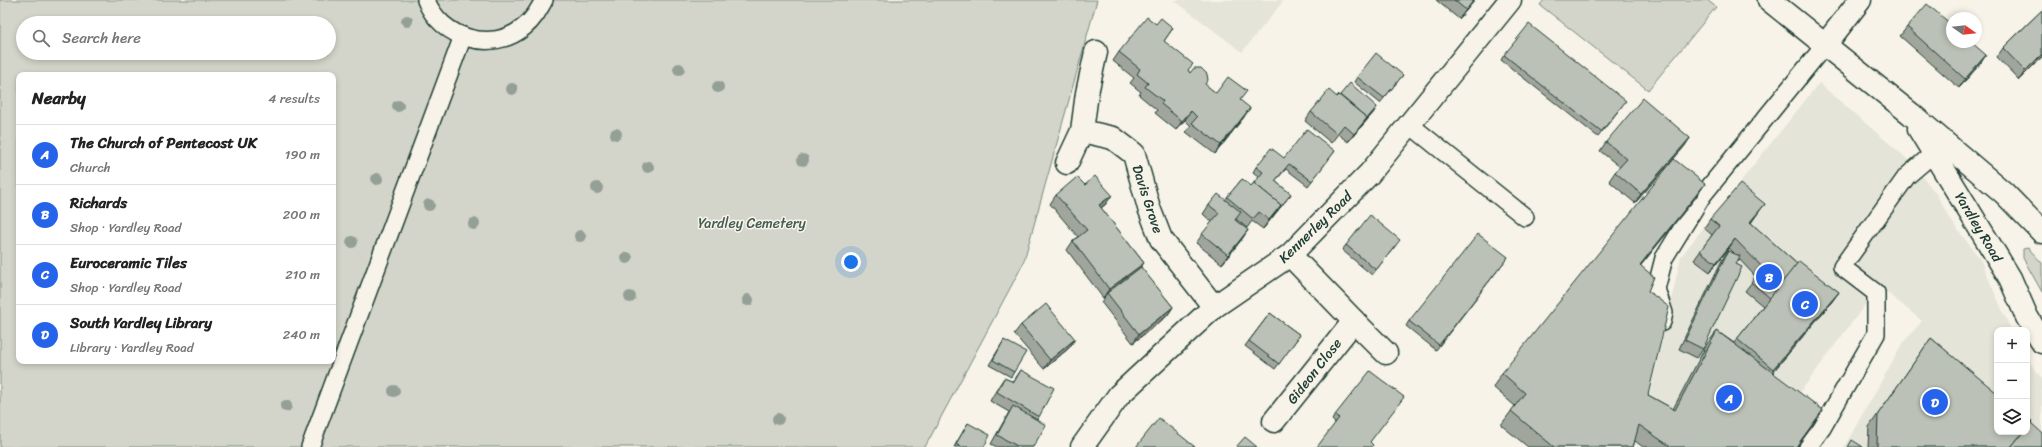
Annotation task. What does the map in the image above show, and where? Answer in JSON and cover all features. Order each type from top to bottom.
[{"type":"street","name":"Kennerley Road","points":[[1082,447],[1119,395],[1214,307],[1290,255],[1370,173],[1510,0]]},
{"type":"street","name":"Yardley Road","points":[[1769,0],[1911,114],[2004,193],[2042,232]]},
{"type":"street","points":[[1825,45],[1860,0]]},
{"type":"street","points":[[1067,163],[1082,131],[1087,93],[1096,52]]},
{"type":"street","name":"Yardley Road","points":[[1911,114],[2010,278],[2027,317],[2042,342]]},
{"type":"street","name":"Davis Grove","points":[[1082,131],[1113,138],[1134,154],[1149,208],[1161,239],[1214,307]]},
{"type":"street","points":[[1290,255],[1386,353]]},
{"type":"street","name":"Gideon Close","points":[[1274,421],[1354,321]]},
{"type":"lane","points":[[426,0],[438,20],[454,33],[474,40],[491,41],[508,37],[523,28],[536,16],[544,0]]},
{"type":"lane","points":[[310,447],[462,36]]},
{"type":"lane","points":[[1659,336],[1664,313],[1656,289],[1664,258],[1702,196],[1825,45]]},
{"type":"lane","points":[[1409,124],[1525,217]]},
{"type":"lane","points":[[1808,447],[1822,428],[1876,334],[1876,293],[1842,267],[1907,176],[1934,153]]},
{"type":"shaded area","points":[[1174,0],[1284,0],[1242,52]]},
{"type":"shaded area","points":[[1819,83],[1912,163],[1937,195],[1952,222],[1980,259],[2010,327],[1994,327],[1994,435],[2030,435],[2030,363],[2042,378],[2042,447],[1844,447],[1903,343],[1922,321],[1879,286],[1798,395],[1666,424],[1646,412],[1681,256]]},
{"type":"green space","name":"Yardley Cemetery","points":[[0,0],[1097,0],[1023,264],[925,447],[0,447]]},
{"type":"green space","points":[[1544,0],[1707,0],[1716,7],[1648,90],[1540,5]]},
{"type":"green space","points":[[2028,248],[2042,263],[2042,292],[2023,258],[2023,249]]},
{"type":"building","points":[[1454,0],[1474,0],[1466,10]]},
{"type":"building","points":[[1927,4],[1946,20],[1946,48],[1978,48],[1986,55],[1965,79],[1907,27]]},
{"type":"building","points":[[2042,10],[2042,54],[2025,71],[2003,48]]},
{"type":"building","points":[[1147,17],[1156,24],[1161,18],[1173,28],[1164,41],[1193,64],[1188,70],[1190,73],[1194,68],[1201,68],[1207,74],[1208,80],[1205,84],[1216,93],[1228,77],[1247,91],[1240,100],[1250,108],[1221,145],[1192,123],[1197,117],[1191,111],[1182,121],[1161,104],[1163,101],[1145,87],[1148,83],[1137,74],[1140,69],[1119,52]]},
{"type":"building","points":[[1529,24],[1626,101],[1601,132],[1504,55]]},
{"type":"building","points":[[1376,53],[1403,75],[1384,98],[1357,77]]},
{"type":"building","points":[[1350,83],[1377,107],[1364,122],[1367,118],[1340,95]]},
{"type":"building","points":[[1329,90],[1337,97],[1339,95],[1367,118],[1354,134],[1344,125],[1337,134],[1311,112]]},
{"type":"building","points":[[1643,98],[1690,138],[1641,194],[1615,172],[1627,159],[1606,142]]},
{"type":"building","points":[[1307,129],[1335,151],[1312,181],[1289,164],[1275,181],[1291,194],[1279,209],[1281,205],[1254,183],[1263,172],[1256,167],[1271,148],[1284,158]]},
{"type":"building","points":[[1674,159],[1705,184],[1640,265],[1654,277],[1648,291],[1669,307],[1648,395],[1675,410],[1717,331],[1823,410],[1796,447],[1671,447],[1639,425],[1633,447],[1554,447],[1511,411],[1525,393],[1502,373]]},
{"type":"building","points":[[1095,176],[1112,195],[1099,205],[1144,263],[1109,289],[1073,241],[1087,230],[1056,195],[1077,177],[1085,185]]},
{"type":"building","points":[[1242,179],[1251,186],[1254,183],[1281,205],[1269,220],[1259,212],[1253,219],[1227,197]]},
{"type":"building","points":[[1740,184],[1765,204],[1750,222],[1797,264],[1770,298],[1751,282],[1763,268],[1735,239],[1716,263],[1700,251],[1719,226],[1710,219]]},
{"type":"building","points":[[1218,194],[1241,212],[1235,220],[1248,230],[1228,255],[1202,234],[1219,213],[1209,205]]},
{"type":"building","points":[[1370,215],[1400,240],[1376,270],[1346,245]]},
{"type":"building","points":[[1478,234],[1508,257],[1439,345],[1409,321]]},
{"type":"building","points":[[1728,251],[1740,256],[1736,264],[1742,267],[1703,349],[1685,340]]},
{"type":"building","points":[[1799,261],[1839,292],[1773,369],[1737,339]]},
{"type":"building","points":[[1141,267],[1173,307],[1139,334],[1107,293]]},
{"type":"building","points":[[1046,304],[1075,339],[1050,360],[1021,325]]},
{"type":"building","points":[[1270,313],[1300,335],[1279,364],[1249,341]]},
{"type":"building","points":[[1931,338],[1994,390],[1994,435],[2021,435],[2011,447],[1873,447],[1877,446],[1878,414]]},
{"type":"building","points":[[1004,340],[1026,352],[1014,372],[993,360]]},
{"type":"building","points":[[1021,370],[1054,388],[1039,417],[997,392],[1004,378],[1014,382]]},
{"type":"building","points":[[1370,371],[1404,397],[1370,442],[1373,445],[1372,447],[1317,447],[1339,418],[1335,415]]},
{"type":"building","points":[[1013,406],[1046,425],[1033,447],[1019,447],[997,435]]},
{"type":"building","points":[[1159,418],[1195,447],[1136,447]]},
{"type":"building","points":[[968,423],[990,435],[984,447],[961,447],[956,444]]},
{"type":"building","points":[[2031,423],[2042,433],[2042,447],[2011,447],[2021,435],[2030,435]]},
{"type":"building","points":[[1245,437],[1257,447],[1236,447]]},
{"type":"building","points":[[1852,440],[1863,447],[1848,447]]},
{"type":"place","name":"Richards","points":[[1769,277]]},
{"type":"place","name":"Euroceramic Tiles","points":[[1805,304]]},
{"type":"place","name":"The Church of Pentecost UK","points":[[1729,398]]},
{"type":"place","name":"South Yardley Library","points":[[1935,402]]}]
